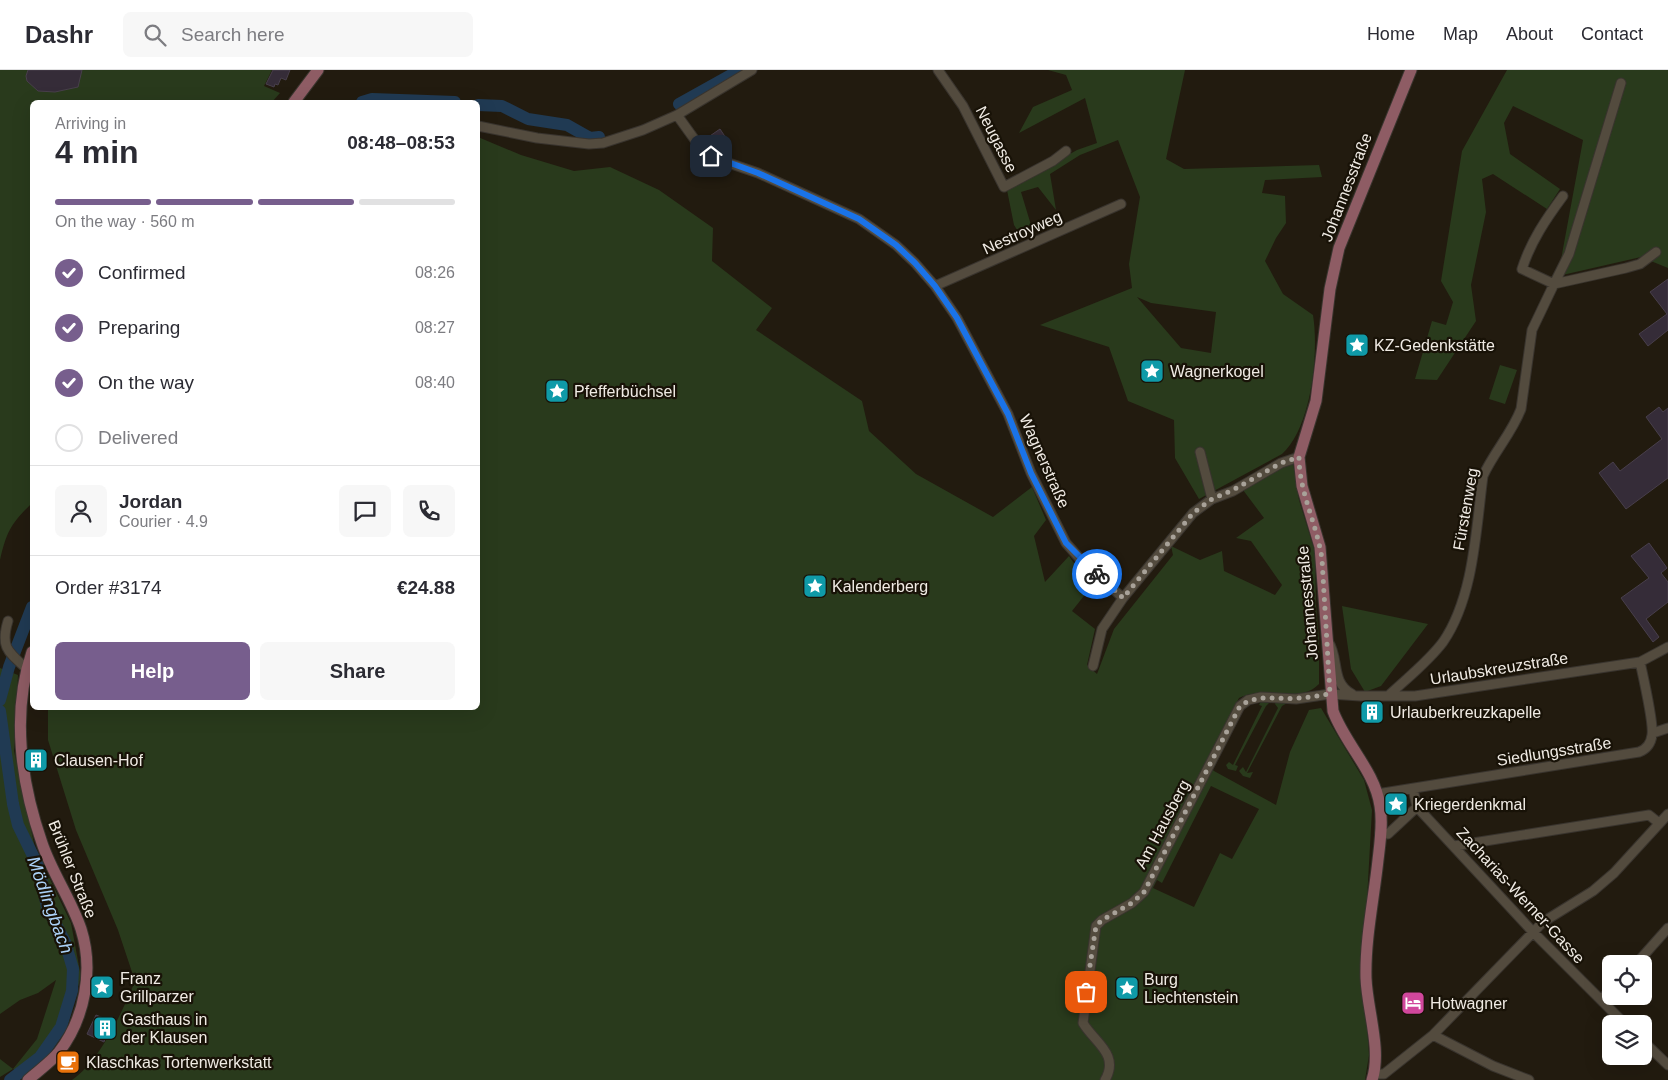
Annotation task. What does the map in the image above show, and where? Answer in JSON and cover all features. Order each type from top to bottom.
[{"type":"main road","points":[[296,100],[318,70]]},
{"type":"main road","name":"Johannesstraße","points":[[1380,1077],[1375,1060],[1366,979],[1380,833],[1380,807],[1370,776],[1338,725],[1333,711],[1330,694],[1328,641],[1320,547],[1302,486],[1299,457],[1316,401],[1330,289],[1339,248],[1411,70]]},
{"type":"main road","name":"Brühler Straße","points":[[28,1080],[58,1053],[73,1030],[83,1002],[87,968],[81,929],[42,843],[25,779],[20,734],[23,690],[30,659]]},
{"type":"street","points":[[480,126],[537,138],[590,144],[614,140],[677,115],[752,70]]},
{"type":"street","name":"Neugasse","points":[[938,70],[962,106],[1004,188],[1053,161],[1066,151]]},
{"type":"street","name":"Fürstenweg","points":[[1388,696],[1442,642],[1458,616],[1466,590],[1483,476],[1491,458],[1517,420],[1521,409],[1532,330],[1568,254],[1620,82]]},
{"type":"street","name":"Wagnerstraße","points":[[677,115],[700,148],[711,156],[758,173],[859,219],[896,245],[915,263],[935,286],[957,318],[1008,414],[1031,473],[1066,543],[1081,560],[1123,598]]},
{"type":"street","points":[[1563,196],[1544,222],[1528,249],[1522,269],[1554,284],[1640,264],[1656,252]]},
{"type":"street","name":"Nestroyweg","points":[[935,286],[1121,204]]},
{"type":"street","points":[[1200,452],[1212,499]]},
{"type":"street","points":[[1093,666],[1102,629],[1123,598],[1193,513],[1212,499],[1233,490],[1281,463],[1299,457]]},
{"type":"street","points":[[8,621],[4,635],[5,644],[9,653],[27,669]]},
{"type":"street","points":[[1328,641],[1334,650],[1336,675],[1339,683],[1351,694],[1360,696]]},
{"type":"street","name":"Urlaubskreuzstraße","points":[[1330,694],[1415,696],[1640,662],[1668,647]]},
{"type":"street","points":[[1640,662],[1653,733],[1668,728]]},
{"type":"street","name":"Am Hausberg","points":[[1105,1080],[1109,1060],[1104,1046],[1087,1031],[1083,1023],[1096,926],[1102,920],[1132,903],[1144,892],[1240,706],[1248,700],[1261,697],[1296,699],[1330,694]]},
{"type":"street","name":"Siedlungsstraße","points":[[1377,794],[1639,752],[1649,745],[1653,733]]},
{"type":"street","points":[[1380,833],[1388,834],[1416,807],[1413,789]]},
{"type":"street","name":"Zacharias-Werner-Gasse","points":[[1416,807],[1533,932],[1616,1015]]},
{"type":"street","points":[[1380,1077],[1433,1035],[1543,922],[1600,885],[1668,814]]},
{"type":"street","points":[[1454,846],[1648,815],[1659,823]]},
{"type":"street","points":[[1644,955],[1668,928]]},
{"type":"street","points":[[1433,1035],[1493,1066],[1529,1080]]},
{"type":"street","points":[[1652,1050],[1668,1066]]},
{"type":"green space","points":[[0,70],[272,70],[264,86],[280,93],[274,100],[30,100],[30,505],[11,528],[0,560]]},
{"type":"green space","points":[[1048,70],[1185,70],[1166,159],[1184,169],[1319,165],[1322,177],[1265,180],[1262,193],[1285,196],[1286,223],[1265,261],[1283,294],[1313,315],[1315,330],[1314,368],[1307,408],[1292,442],[1282,454],[1199,499],[1175,458],[1174,420],[1128,401],[1109,347],[1040,325],[1132,288],[1129,264],[1140,197],[1118,140],[1080,155],[1050,174],[1056,210],[1038,187],[1021,192],[1031,225],[1023,239],[1014,225],[1007,190],[1077,150],[1097,143],[1085,98],[1019,133],[1033,107],[1072,90],[1066,75]],"holes":[[[1137,297],[1151,303],[1216,312],[1211,353],[1181,348]]]},
{"type":"green space","points":[[1507,70],[1668,70],[1668,268],[1641,257],[1558,276],[1583,140],[1513,106],[1504,123],[1510,154],[1560,189],[1547,209],[1493,174],[1482,179],[1486,212],[1471,285],[1476,321],[1437,380],[1415,379],[1432,321],[1446,325],[1453,302],[1441,281],[1462,151]]},
{"type":"green space","points":[[480,138],[521,155],[574,171],[610,167],[659,190],[713,228],[712,261],[772,308],[756,330],[862,401],[869,431],[916,474],[993,517],[1032,487],[1046,520],[1034,536],[1045,582],[1069,556],[1095,582],[1072,611],[1095,629],[1087,665],[1097,674],[1114,629],[1173,555],[1171,546],[1200,560],[1222,551],[1224,571],[1275,595],[1282,585],[1251,541],[1236,538],[1264,518],[1243,490],[1282,466],[1293,463],[1299,500],[1315,552],[1319,684],[1311,690],[1302,693],[1259,693],[1239,698],[1206,761],[1214,771],[1276,805],[1290,752],[1309,710],[1321,708],[1364,780],[1372,810],[1363,971],[1369,1055],[1365,1080],[72,1080],[82,1072],[101,1049],[124,1007],[135,981],[118,930],[76,830],[48,740],[48,710],[480,710]],"holes":[[[1211,786],[1259,809],[1232,859],[1220,853],[1194,907],[1153,888],[1157,880],[1162,883]]]},
{"type":"green space","points":[[1500,365],[1517,370],[1505,404],[1489,399]]},
{"type":"green space","points":[[1342,606],[1428,624],[1381,686],[1365,692],[1351,669]]},
{"type":"green space","points":[[0,668],[18,675],[14,751],[35,848],[71,923],[81,977],[70,1012],[46,1055],[22,1075],[13,1069],[37,1039],[56,980],[38,993],[20,1000],[0,1014]]},
{"type":"green space","points":[[1261,701],[1271,701],[1266,706],[1235,765],[1238,766],[1236,771],[1228,769],[1226,765],[1229,762],[1233,765],[1262,706],[1259,705]]},
{"type":"green space","points":[[1276,701],[1289,702],[1282,706],[1247,773],[1253,772],[1250,778],[1243,776],[1239,771],[1243,767],[1246,772],[1278,708],[1275,704]]},
{"type":"green space","points":[[0,1059],[13,1069],[0,1077]]},
{"type":"building","points":[[28,70],[82,70],[78,87],[55,92],[38,91],[27,81]]},
{"type":"building","points":[[273,70],[290,70],[286,80],[281,78],[278,85],[275,84],[274,87],[266,84]]},
{"type":"building","points":[[720,129],[726,138],[711,149],[704,140]]},
{"type":"building","points":[[1668,279],[1668,330],[1648,346],[1639,334],[1667,314],[1650,292]]},
{"type":"building","points":[[1659,407],[1663,412],[1668,408],[1668,478],[1626,509],[1599,473],[1613,462],[1620,471],[1662,439],[1646,417]]},
{"type":"building","points":[[1649,543],[1667,568],[1661,573],[1668,582],[1668,602],[1646,619],[1659,637],[1653,642],[1621,598],[1649,578],[1631,556]]},
{"type":"building","name":"Gasthaus in der Klausen","points":[[96,1015],[111,1021],[104,1042],[87,1034]]},
{"type":"waterway","name":"Mödlingbach","points":[[679,104],[740,70]]},
{"type":"waterway","name":"Mödlingbach","points":[[369,100],[400,100]]},
{"type":"waterway","name":"Mödlingbach","points":[[480,105],[502,106],[528,119],[567,125],[590,138],[599,137]]},
{"type":"waterway","name":"Mödlingbach","points":[[0,700],[9,667],[30,612]]},
{"type":"waterway","name":"Mödlingbach","points":[[0,711],[13,804],[18,825],[39,868],[47,907],[65,942],[73,969],[72,991],[61,1027],[40,1057],[10,1080]]},
{"type":"way so far","points":[[1086,992],[1096,926],[1102,920],[1132,903],[1144,892],[1240,706],[1248,700],[1261,697],[1296,699],[1330,694],[1322,559],[1302,486],[1299,472],[1299,457],[1281,463],[1233,490],[1212,499],[1193,513],[1123,598],[1097,574]]},
{"type":"place","name":"KZ-Gedenkstätte","points":[[1357,345]]},
{"type":"place","name":"Wagnerkogel","points":[[1152,371]]},
{"type":"place","name":"Pfefferbüchsel","points":[[557,391]]},
{"type":"place","name":"Kalenderberg","points":[[815,586]]},
{"type":"place","name":"Urlauberkreuzkapelle","points":[[1372,712]]},
{"type":"place","name":"Clausen-Hof","points":[[36,760]]},
{"type":"place","name":"Kriegerdenkmal","points":[[1396,804]]},
{"type":"place","name":"Franz Grillparzer","points":[[102,987]]},
{"type":"place","name":"Burg Liechtenstein","points":[[1127,988]]},
{"type":"place","name":"Hotwagner","points":[[1413,1003]]},
{"type":"place","name":"Gasthaus in der Klausen","points":[[105,1028]]},
{"type":"place","name":"Klaschkas Tortenwerkstatt","points":[[68,1062]]},
{"type":"route","points":[[711,156],[808,194],[859,219],[896,245],[915,263],[935,286],[957,318],[1008,414],[1031,473],[1066,543],[1097,574]]}]
